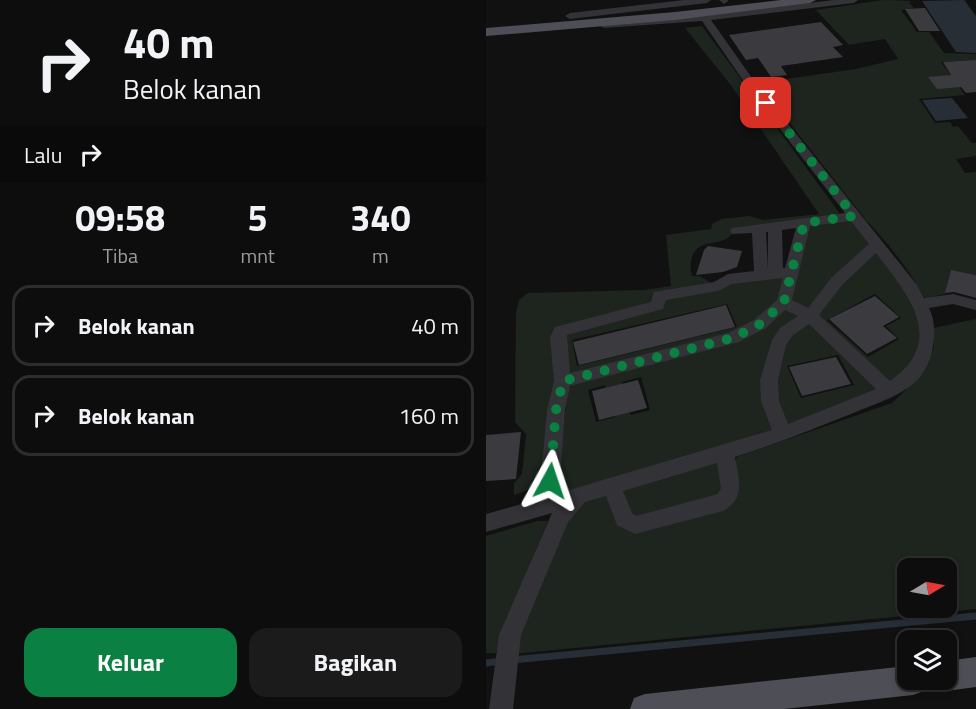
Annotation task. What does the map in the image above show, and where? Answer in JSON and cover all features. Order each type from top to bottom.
[{"type":"main road","points":[[486,32],[585,25],[810,0]]},
{"type":"main road","points":[[486,21],[724,1],[740,8]]},
{"type":"main road","points":[[957,675],[976,672]]},
{"type":"main road","points":[[645,709],[766,703],[897,683]]},
{"type":"street","points":[[598,10],[627,4],[634,0]]},
{"type":"street","points":[[740,8],[854,0]]},
{"type":"street","points":[[740,8],[754,22],[761,23],[815,15]]},
{"type":"street","points":[[486,523],[554,511],[579,497],[783,434],[889,391],[914,373],[926,346],[927,318],[912,289],[753,87],[704,11],[598,10],[567,13]]},
{"type":"street","points":[[737,231],[775,228],[854,216]]},
{"type":"street","points":[[784,272],[804,223]]},
{"type":"street","points":[[563,381],[733,338],[760,324],[784,302],[784,272],[775,228]]},
{"type":"street","points":[[759,229],[761,274]]},
{"type":"street","points":[[783,434],[770,401],[769,380],[778,344],[786,332],[810,316],[837,281],[877,245]]},
{"type":"street","points":[[501,709],[508,643],[554,511],[556,410],[563,381],[558,337],[561,331],[658,305],[659,296],[662,295],[718,286],[728,279],[784,272]]},
{"type":"street","points":[[919,304],[953,300],[976,305]]},
{"type":"street","points":[[784,302],[810,316],[889,391]]},
{"type":"street","points":[[612,487],[624,519],[635,525],[716,504],[725,500],[731,489],[725,453]]},
{"type":"shaded area","points":[[883,0],[913,1],[909,2],[914,8],[901,10],[917,32],[929,32],[944,53],[976,54],[976,60],[941,62],[965,95],[919,99],[935,123],[950,122],[953,127],[958,126],[972,143],[976,143],[976,156],[956,159],[965,173],[976,172],[976,275],[951,270],[945,294],[926,298],[897,256],[758,83],[856,69],[898,59],[885,39],[849,45],[816,10]]},
{"type":"shaded area","points":[[964,0],[976,16],[976,53],[956,52],[922,1]]},
{"type":"shaded area","points":[[702,26],[838,211],[839,217],[731,229],[732,234],[727,238],[700,247],[692,257],[690,267],[692,276],[700,276],[711,283],[682,289],[654,303],[562,327],[545,485],[514,495],[514,483],[522,474],[526,434],[515,422],[516,312],[519,300],[528,293],[644,290],[671,286],[666,235],[711,229],[712,224],[721,219],[749,216],[763,220],[819,214],[730,84],[685,28]]},
{"type":"shaded area","points":[[952,98],[968,118],[936,121],[922,100]]},
{"type":"shaded area","points":[[851,219],[873,245],[810,314],[786,302],[808,224]]},
{"type":"shaded area","points":[[876,249],[919,311],[922,344],[911,371],[889,388],[814,316],[834,291]],"holes":[[[875,294],[901,318],[886,326],[899,339],[868,357],[827,320]]]},
{"type":"shaded area","points":[[787,274],[781,301],[750,328],[565,379],[565,332],[661,307],[663,297],[727,283]],"holes":[[[727,304],[737,327],[577,366],[572,340]]]},
{"type":"shaded area","points":[[785,306],[805,316],[774,344],[776,431],[565,493],[560,490],[560,452],[569,388],[573,385],[740,341]],"holes":[[[641,377],[650,410],[631,415],[627,405],[613,409],[615,417],[596,422],[588,390],[605,385],[608,394],[624,390],[622,382]]]},
{"type":"shaded area","points":[[976,319],[976,609],[957,611],[957,558],[897,558],[897,617],[513,654],[569,513],[582,499],[608,492],[626,525],[720,509],[737,457],[892,403],[914,382],[925,367],[934,347],[933,328]]},
{"type":"shaded area","points":[[810,320],[884,390],[784,430],[773,380],[780,345]],"holes":[[[838,355],[854,385],[801,398],[787,366]]]},
{"type":"shaded area","points":[[722,457],[724,493],[636,522],[614,488]]},
{"type":"shaded area","points":[[537,521],[548,521],[504,627],[496,653],[486,653],[486,536]]},
{"type":"building","points":[[925,8],[940,31],[919,31],[905,9]]},
{"type":"building","points":[[821,22],[843,45],[833,47],[843,57],[781,66],[787,75],[771,77],[758,58],[746,60],[729,35]]},
{"type":"building","points":[[976,60],[976,92],[966,93],[961,87],[937,89],[928,77],[951,75],[943,62]]},
{"type":"building","points":[[708,246],[742,251],[737,267],[723,272],[696,275],[704,250]]},
{"type":"building","points":[[951,270],[976,275],[976,298],[954,292],[945,293]]},
{"type":"building","points":[[875,296],[899,317],[883,326],[897,338],[867,354],[829,319]]},
{"type":"building","points":[[726,305],[735,327],[579,365],[573,342]]},
{"type":"building","points":[[836,357],[851,384],[802,396],[789,367]]},
{"type":"building","points":[[638,380],[647,408],[599,420],[592,391]]},
{"type":"building","points":[[521,432],[516,479],[486,481],[486,435]]},
{"type":"waterway","points":[[512,660],[976,616]]},
{"type":"waterway","points":[[486,663],[502,661]]},
{"type":"route","points":[[550,481],[556,410],[563,381],[733,338],[750,331],[784,302],[804,223],[854,216],[766,103]]}]
